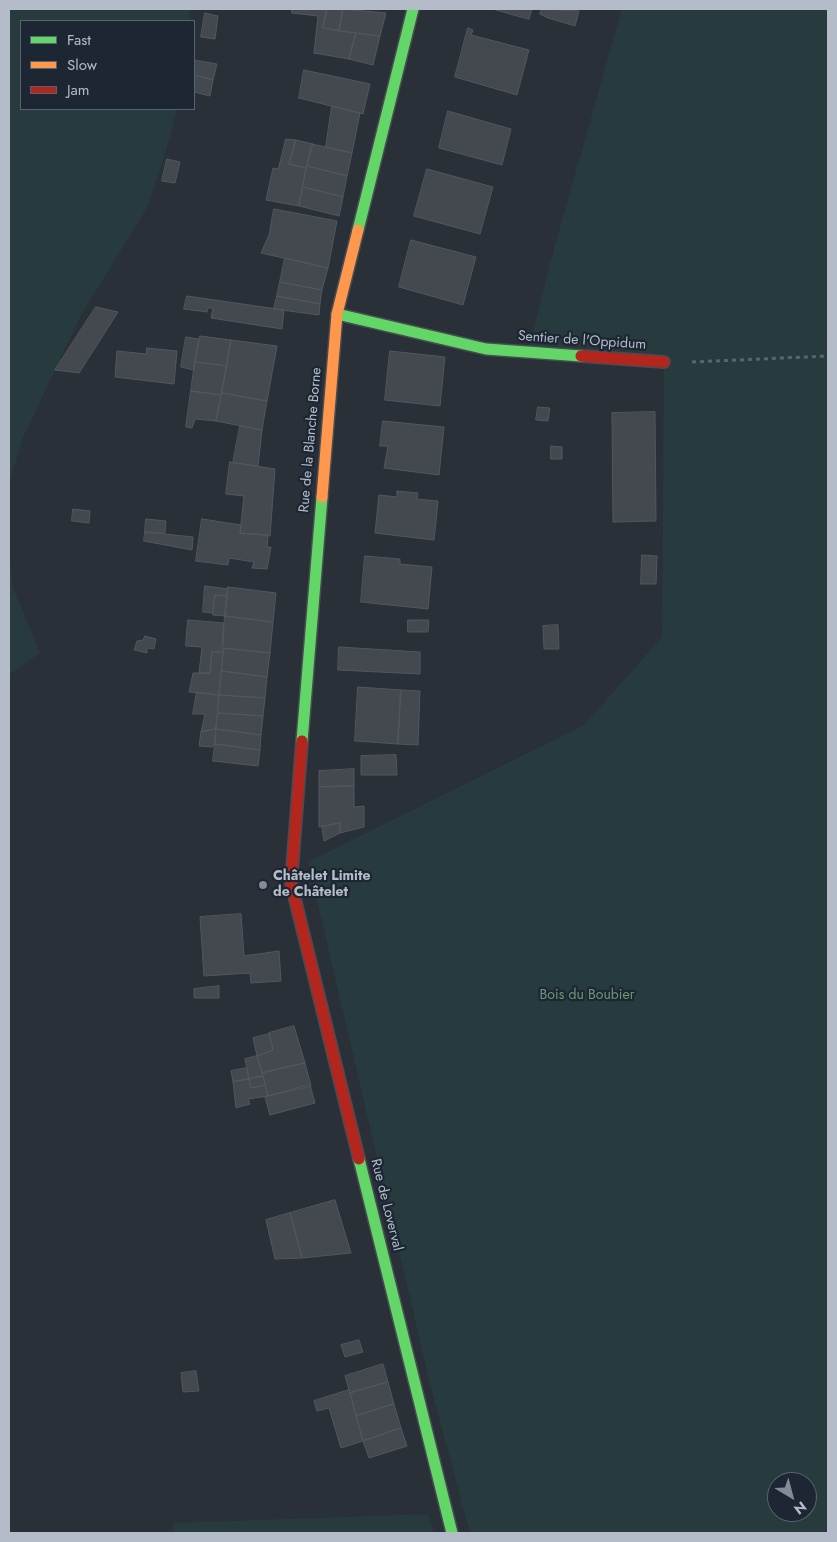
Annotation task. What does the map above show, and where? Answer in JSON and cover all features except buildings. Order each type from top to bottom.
[{"type":"street","name":"Rue de la Blanche Borne","points":[[290,883],[337,314],[413,9]]},
{"type":"street","name":"Sentier de l'Oppidum","points":[[337,314],[486,349],[664,362]]},
{"type":"street","name":"Rue de Loverval","points":[[290,883],[452,1533]]},
{"type":"path","name":"Sentier de l'Oppidum","points":[[664,362],[828,356]]},
{"type":"green space","points":[[9,9],[189,9],[190,20],[20,20],[20,110],[177,110],[166,151],[147,208],[81,315],[23,438],[9,483]]},
{"type":"green space","name":"Bois du Boubier","points":[[622,9],[828,9],[828,1533],[470,1533],[430,1384],[308,862],[584,725],[662,637],[664,363],[528,352],[555,245]]},
{"type":"green space","points":[[9,552],[13,588],[40,653],[9,675]]},
{"type":"green space","points":[[428,1514],[434,1533],[173,1533],[173,1523]]},
{"type":"traffic: fast","points":[[358,230],[413,9]]},
{"type":"traffic: fast","points":[[337,314],[486,349],[581,356]]},
{"type":"traffic: fast","points":[[302,741],[322,497]]},
{"type":"traffic: fast","points":[[359,1159],[452,1533]]},
{"type":"traffic: slow","points":[[322,497],[337,314],[358,230]]},
{"type":"traffic: jam","points":[[581,356],[664,362]]},
{"type":"traffic: jam","points":[[302,741],[291,883],[359,1159]]},
{"type":"place","name":"Châtelet Limite de Châtelet","points":[[263,885]]}]
